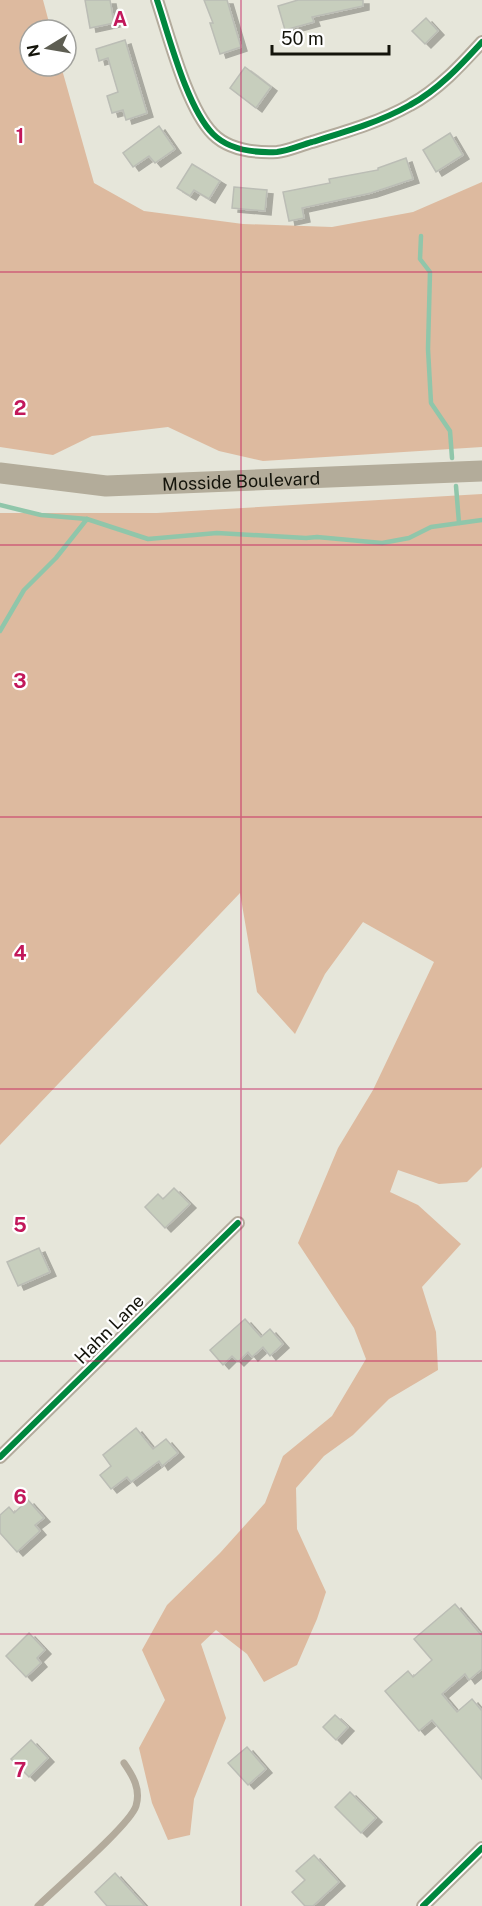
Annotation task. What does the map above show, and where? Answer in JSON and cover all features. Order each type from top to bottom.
[{"type":"main road","name":"Mosside Boulevard","points":[[0,473],[106,486],[482,471]]},
{"type":"street","points":[[157,0],[190,96],[200,117],[213,134],[227,145],[252,152],[279,152],[358,128],[411,105],[455,71],[482,42]]},
{"type":"street","name":"Hahn Lane","points":[[0,1457],[238,1223]]},
{"type":"street","points":[[429,1904],[482,1848]]},
{"type":"lane","points":[[38,1906],[134,1811],[138,1796],[137,1789],[134,1778],[124,1763]]},
{"type":"shaded area","points":[[0,0],[43,0],[48,18],[18,18],[18,78],[64,78],[94,183],[144,211],[243,224],[332,227],[413,212],[482,182],[482,447],[263,461],[219,451],[168,427],[92,436],[53,455],[0,447]]},
{"type":"shaded area","points":[[482,494],[482,1167],[467,1182],[439,1184],[398,1170],[390,1192],[418,1205],[461,1244],[422,1287],[436,1332],[438,1370],[389,1399],[353,1435],[324,1456],[296,1488],[297,1529],[326,1592],[297,1665],[264,1682],[247,1654],[216,1630],[201,1644],[226,1718],[194,1799],[190,1835],[168,1840],[152,1803],[139,1748],[165,1700],[142,1650],[167,1605],[220,1553],[265,1503],[283,1456],[332,1416],[366,1359],[354,1328],[298,1243],[338,1148],[373,1090],[434,962],[363,922],[325,974],[295,1034],[257,992],[240,893],[0,1145],[0,513],[157,513]]},
{"type":"building","points":[[85,0],[110,0],[114,23],[90,28]]},
{"type":"building","points":[[204,0],[227,0],[241,47],[220,54],[210,23],[213,23]]},
{"type":"building","points":[[298,0],[363,0],[363,6],[312,17],[314,22],[285,30],[278,6]]},
{"type":"building","points":[[426,18],[438,31],[425,44],[412,31]]},
{"type":"building","points":[[125,40],[147,113],[126,120],[123,110],[112,113],[107,96],[118,92],[108,58],[99,61],[96,49]]},
{"type":"building","points":[[245,67],[271,87],[256,108],[230,88]]},
{"type":"building","points":[[159,126],[175,149],[155,163],[149,156],[133,167],[123,153]]},
{"type":"building","points":[[450,133],[463,155],[436,172],[423,150]]},
{"type":"building","points":[[406,158],[413,179],[371,193],[302,208],[304,218],[289,221],[283,192],[330,183],[329,179],[378,170],[378,168]]},
{"type":"building","points":[[192,164],[220,181],[209,199],[194,190],[190,196],[177,188]]},
{"type":"building","points":[[234,187],[267,190],[265,211],[232,208]]},
{"type":"building","points":[[174,1188],[190,1204],[165,1228],[145,1207],[158,1194],[163,1199]]},
{"type":"building","points":[[39,1248],[50,1272],[18,1286],[7,1262]]},
{"type":"building","points":[[245,1319],[261,1337],[270,1329],[283,1344],[270,1356],[263,1347],[252,1357],[248,1352],[238,1362],[232,1356],[223,1365],[210,1350]]},
{"type":"building","points":[[136,1428],[153,1449],[166,1439],[178,1453],[162,1466],[159,1461],[131,1482],[127,1477],[111,1489],[100,1475],[111,1466],[103,1455]]},
{"type":"building","points":[[28,1500],[44,1518],[35,1525],[40,1531],[17,1552],[0,1533],[0,1515],[9,1507],[14,1513]]},
{"type":"building","points":[[455,1604],[482,1636],[482,1669],[469,1680],[465,1674],[442,1694],[457,1712],[472,1699],[482,1711],[482,1779],[432,1720],[419,1731],[385,1691],[408,1671],[413,1677],[432,1660],[414,1639]]},
{"type":"building","points":[[29,1633],[45,1650],[37,1658],[41,1663],[26,1677],[6,1656]]},
{"type":"building","points":[[335,1715],[348,1727],[336,1740],[323,1727]]},
{"type":"building","points":[[31,1740],[48,1758],[29,1777],[11,1759]]},
{"type":"building","points":[[247,1747],[266,1769],[248,1785],[228,1763]]},
{"type":"building","points":[[350,1792],[376,1818],[361,1833],[335,1807]]},
{"type":"building","points":[[314,1855],[339,1882],[313,1906],[305,1906],[292,1892],[305,1880],[296,1871]]},
{"type":"building","points":[[115,1873],[145,1906],[107,1906],[95,1892]]},
{"type":"waterway","points":[[421,236],[420,259],[430,272],[428,349],[431,403],[450,431],[452,458]]},
{"type":"waterway","points":[[456,486],[459,523]]},
{"type":"waterway","points":[[0,505],[41,515],[87,519],[148,539],[217,533],[317,537],[382,543],[409,538],[431,527],[482,520]]},
{"type":"waterway","points":[[0,631],[24,590],[56,558],[87,519]]},
{"type":"cycle path","points":[[157,0],[187,90],[204,122],[213,134],[227,144],[251,151],[286,150],[387,117],[440,85],[482,42]]},
{"type":"cycle path","points":[[0,1457],[238,1223]]},
{"type":"cycle path","points":[[423,1906],[482,1848]]}]
